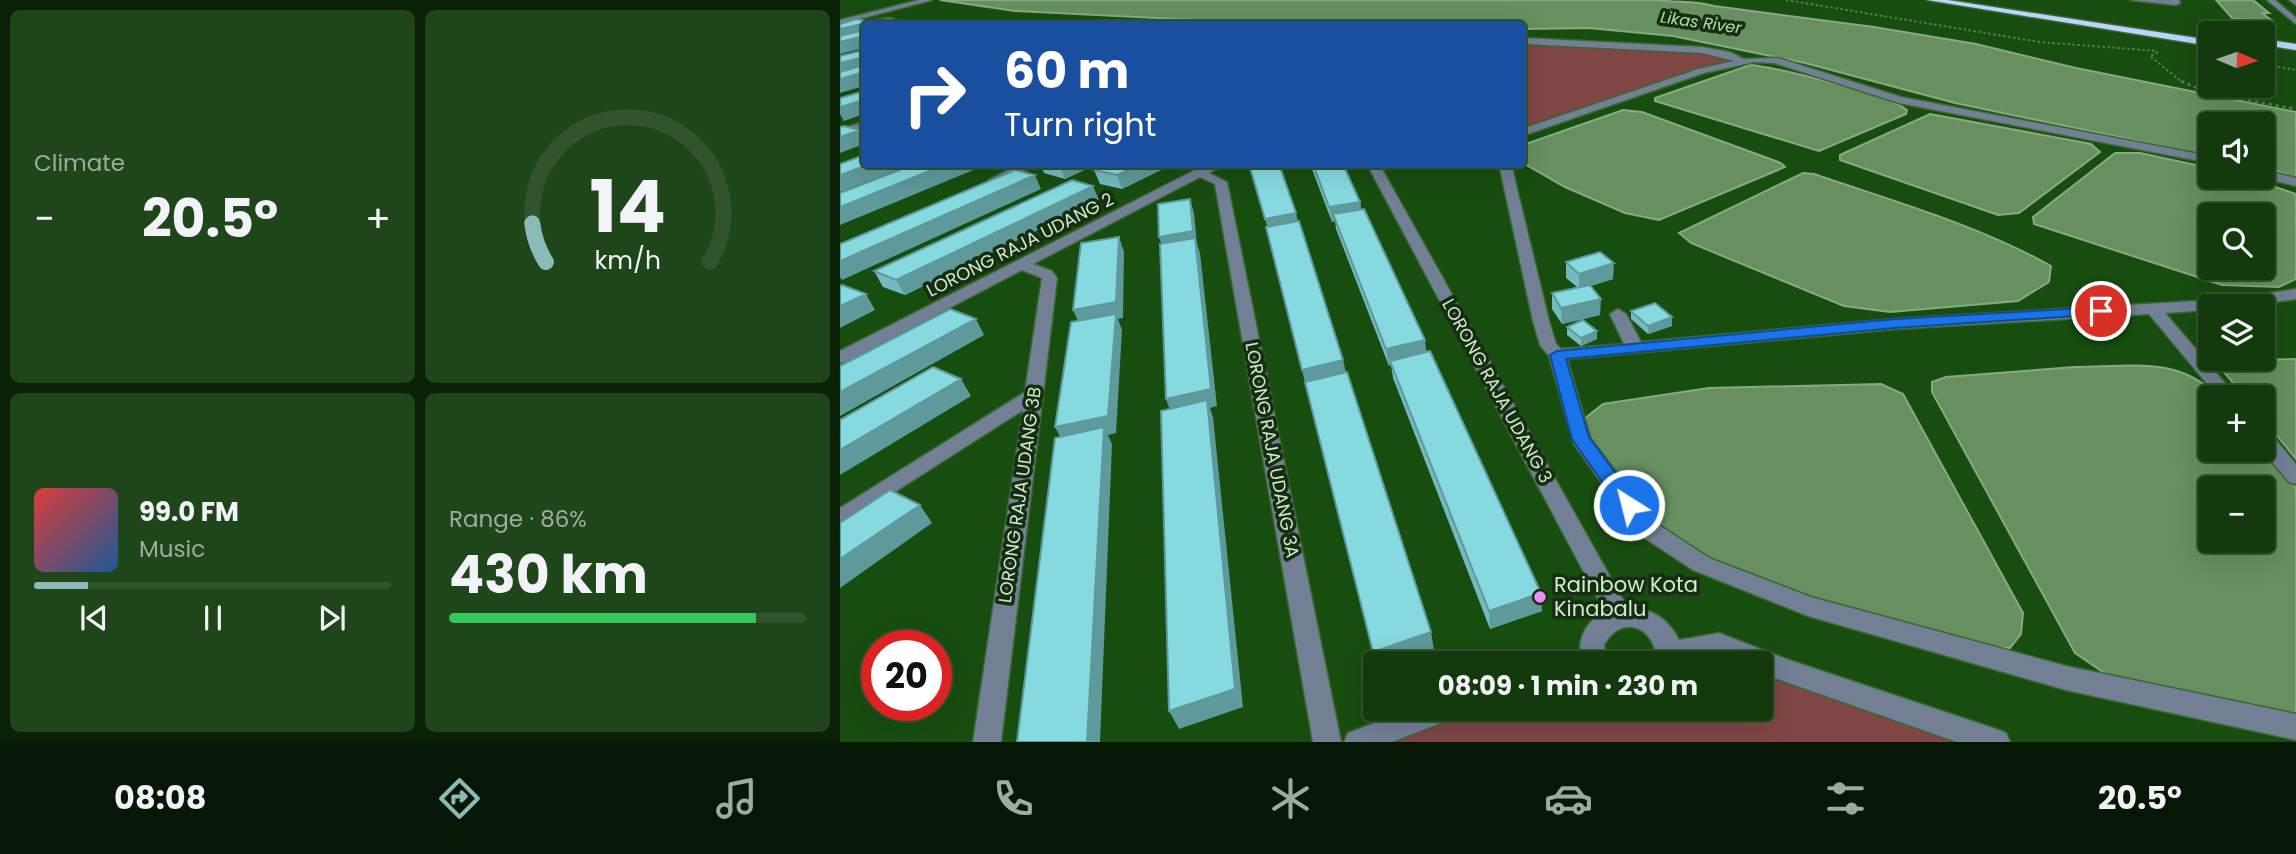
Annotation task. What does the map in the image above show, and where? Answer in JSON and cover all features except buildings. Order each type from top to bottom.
[{"type":"highway","points":[[1931,0],[2198,41]]},
{"type":"highway","points":[[1982,0],[2198,32]]},
{"type":"highway","points":[[2275,41],[2296,40]]},
{"type":"highway","points":[[2275,43],[2296,47]]},
{"type":"highway","points":[[2275,54],[2296,57]]},
{"type":"street","points":[[840,15],[928,0]]},
{"type":"street","points":[[2134,0],[2170,5],[2176,3],[2175,0]]},
{"type":"street","points":[[2271,0],[2296,22]]},
{"type":"street","points":[[840,22],[904,3]]},
{"type":"street","points":[[840,28],[861,25]]},
{"type":"street","points":[[1526,41],[1702,50],[1727,54],[1742,61]]},
{"type":"street","points":[[1526,132],[1701,71],[1742,61],[1775,60],[1899,100],[2198,158]]},
{"type":"street","points":[[840,133],[861,126]]},
{"type":"street","points":[[980,186],[1022,168]]},
{"type":"street","name":"LORONG RAJA UDANG 3","points":[[1375,168],[1620,617]]},
{"type":"street","points":[[1506,168],[1541,321],[1548,345],[1557,355],[1581,439],[1645,527],[1701,564],[1808,606],[2053,674],[2296,727]]},
{"type":"street","name":"LORONG RAJA UDANG 2","points":[[840,358],[1209,169]]},
{"type":"street","name":"LORONG RAJA UDANG 3A","points":[[1209,169],[1221,182],[1327,742]]},
{"type":"street","points":[[2275,177],[2294,183]]},
{"type":"street","name":"LORONG RAJA UDANG 3B","points":[[987,742],[1050,278],[1047,274],[1023,266]]},
{"type":"street","points":[[1557,355],[1895,324],[2230,304],[2296,294]]},
{"type":"street","points":[[2153,308],[2218,385]]},
{"type":"street","points":[[1618,314],[1635,348]]},
{"type":"street","points":[[840,519],[1032,396]]},
{"type":"street","points":[[2275,452],[2296,477]]},
{"type":"street","points":[[1592,651],[1591,644],[1604,624],[1620,617],[1638,618],[1654,625],[1666,637],[1669,651]]},
{"type":"street","points":[[1694,651],[1719,644],[1736,651]]},
{"type":"street","points":[[1773,666],[1996,742]]},
{"type":"street","points":[[1358,742],[1413,721]]},
{"type":"path","points":[[1786,0],[2040,42],[2159,51],[2150,56]]},
{"type":"path","points":[[2135,50],[2150,56],[2185,84],[2208,93],[2296,109]]},
{"type":"path","points":[[2275,67],[2296,70]]},
{"type":"shaded area","points":[[1526,41],[1702,50],[1742,61],[1701,71],[1526,132]]},
{"type":"shaded area","points":[[1719,644],[1739,651],[1682,651]]},
{"type":"shaded area","points":[[1773,663],[1996,742],[1358,742],[1413,721],[1773,721]]},
{"type":"water","name":"Likas River","points":[[940,0],[1658,0],[1700,3],[1976,44],[2076,68],[2198,92],[2198,98],[2226,98],[2296,112],[2296,178],[2275,170],[2275,112],[2198,112],[2198,154],[1955,103],[1805,63],[1673,36],[1589,28],[1526,29],[1526,21],[1215,21],[1015,11]]},
{"type":"water","points":[[2216,0],[2253,0],[2269,13],[2262,13],[2271,20],[2233,19]]},
{"type":"water","points":[[1750,65],[1806,76],[1879,97],[1907,110],[1906,114],[1819,151],[1655,101],[1655,98]]},
{"type":"water","points":[[1623,110],[1642,112],[1781,163],[1785,167],[1659,220],[1625,213],[1565,187],[1526,165],[1526,144]]},
{"type":"water","points":[[1930,114],[2091,144],[2100,152],[2019,213],[1998,215],[1840,160],[1840,155]]},
{"type":"water","points":[[2115,153],[2140,153],[2198,165],[2198,189],[2275,189],[2275,187],[2296,194],[2296,279],[2279,287],[2222,285],[2207,280],[2275,280],[2275,203],[2198,203],[2198,277],[2034,224],[2033,217]]},
{"type":"water","points":[[1803,173],[1814,174],[1904,204],[1994,238],[2051,266],[2049,282],[2018,301],[1890,312],[1844,306],[1691,243],[1679,233]]},
{"type":"water","points":[[2275,359],[2296,359],[2296,459],[2275,434],[2275,385],[2235,385],[2223,371],[2275,371]]},
{"type":"water","points":[[2133,365],[2170,369],[2204,385],[2198,385],[2198,462],[2275,461],[2296,485],[2296,720],[2109,676],[2075,653],[1932,392],[1932,382],[1946,377]]},
{"type":"water","points":[[1881,384],[1903,394],[2023,613],[2021,634],[2010,648],[1976,647],[1805,598],[1703,560],[1651,525],[1585,434],[1584,419],[1603,404],[1709,388]]},
{"type":"place","name":"Rainbow Kota Kinabalu","points":[[1540,597]]},
{"type":"route","points":[[1629,505],[1581,439],[1558,367],[1557,355],[1895,324],[2101,311]]}]
